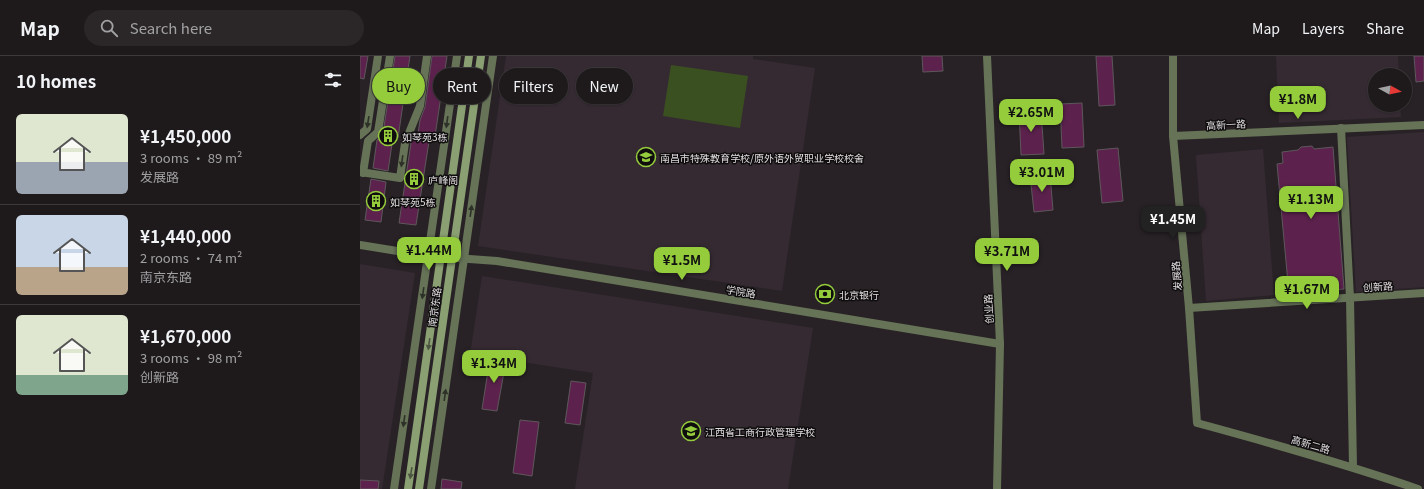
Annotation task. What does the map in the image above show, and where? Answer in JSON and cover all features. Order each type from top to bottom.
[{"type":"main road","name":"南京东路","points":[[408,489],[469,56]]},
{"type":"main road","name":"南京东路","points":[[419,489],[481,56]]},
{"type":"street","points":[[360,135],[367,129],[378,56]]},
{"type":"street","points":[[390,56],[378,132],[368,141],[362,173],[400,178],[405,144],[420,106],[427,56]]},
{"type":"street","points":[[394,489],[457,56]]},
{"type":"street","points":[[431,489],[493,56]]},
{"type":"street","name":"创业路","points":[[986,56],[1000,344],[997,489]]},
{"type":"street","name":"发展路","points":[[1173,56],[1173,136],[1189,308],[1197,423]]},
{"type":"street","name":"高新一路","points":[[1173,136],[1424,125]]},
{"type":"street","points":[[1341,128],[1350,298],[1353,467]]},
{"type":"street","name":"学院路","points":[[360,245],[428,256],[505,262],[1000,344]]},
{"type":"street","name":"创新路","points":[[1189,308],[1424,293]]},
{"type":"street","name":"高新二路","points":[[1197,423],[1297,450],[1418,489]]},
{"type":"shaded area","name":"南昌市特殊教育学校/原外语外贸职业学校校舍","points":[[506,56],[753,56],[753,59],[815,68],[782,291],[478,246],[499,104],[568,104],[568,68],[504,68]]},
{"type":"shaded area","points":[[1276,56],[1398,56],[1399,68],[1368,68],[1368,112],[1401,112],[1401,117],[1279,123]]},
{"type":"shaded area","points":[[1424,132],[1424,287],[1356,292],[1347,137]]},
{"type":"shaded area","points":[[1263,149],[1274,295],[1206,301],[1196,155]]},
{"type":"shaded area","points":[[360,264],[415,273],[382,489],[360,489]]},
{"type":"shaded area","name":"江西省工商行政管理学校","points":[[482,276],[813,328],[788,489],[575,489],[593,373],[470,354]]},
{"type":"green space","points":[[671,65],[748,76],[740,128],[663,116]]},
{"type":"building","points":[[360,56],[368,56],[364,79],[360,78]]},
{"type":"building","name":"如琴苑3栋","points":[[395,56],[410,56],[408,68],[393,68]]},
{"type":"building","name":"庐峰阁","points":[[432,56],[447,56],[445,68],[433,68],[433,104],[440,104],[435,136],[430,135],[416,225],[399,223],[411,143],[415,134],[418,134],[420,120],[425,107]]},
{"type":"building","points":[[922,56],[942,56],[943,71],[923,72]]},
{"type":"building","points":[[1096,56],[1112,56],[1115,105],[1099,106]]},
{"type":"building","points":[[1414,56],[1424,56],[1424,81],[1416,82]]},
{"type":"building","points":[[1082,103],[1084,147],[1062,148],[1060,104]]},
{"type":"building","name":"如琴苑3栋","points":[[388,104],[403,104],[398,138],[393,137],[388,171],[373,168],[377,140],[383,133]]},
{"type":"building","points":[[1041,110],[1044,154],[1021,155],[1019,111]]},
{"type":"building","points":[[1312,146],[1314,149],[1333,147],[1344,289],[1291,294],[1290,285],[1288,283],[1277,164],[1283,163],[1282,152]]},
{"type":"building","points":[[1118,148],[1123,201],[1102,203],[1097,150]]},
{"type":"building","points":[[1050,174],[1053,210],[1034,212],[1030,175]]},
{"type":"building","name":"如琴苑5栋","points":[[371,179],[386,182],[381,222],[365,220]]},
{"type":"building","points":[[490,358],[506,361],[497,411],[482,409]]},
{"type":"building","points":[[571,381],[586,383],[580,425],[565,423]]},
{"type":"building","points":[[520,420],[539,422],[532,476],[513,473]]},
{"type":"building","points":[[442,479],[462,482],[461,489],[441,489]]},
{"type":"building","points":[[360,480],[379,481],[378,489],[360,489]]},
{"type":"place","name":"如琴苑3栋","points":[[388,136]]},
{"type":"place","name":"南昌市特殊教育学校/原外语外贸职业学校校舍","points":[[646,157]]},
{"type":"place","name":"庐峰阁","points":[[414,179]]},
{"type":"place","name":"如琴苑5栋","points":[[376,201]]},
{"type":"place","name":"北京银行","points":[[825,294]]},
{"type":"place","name":"江西省工商行政管理学校","points":[[691,431]]}]
